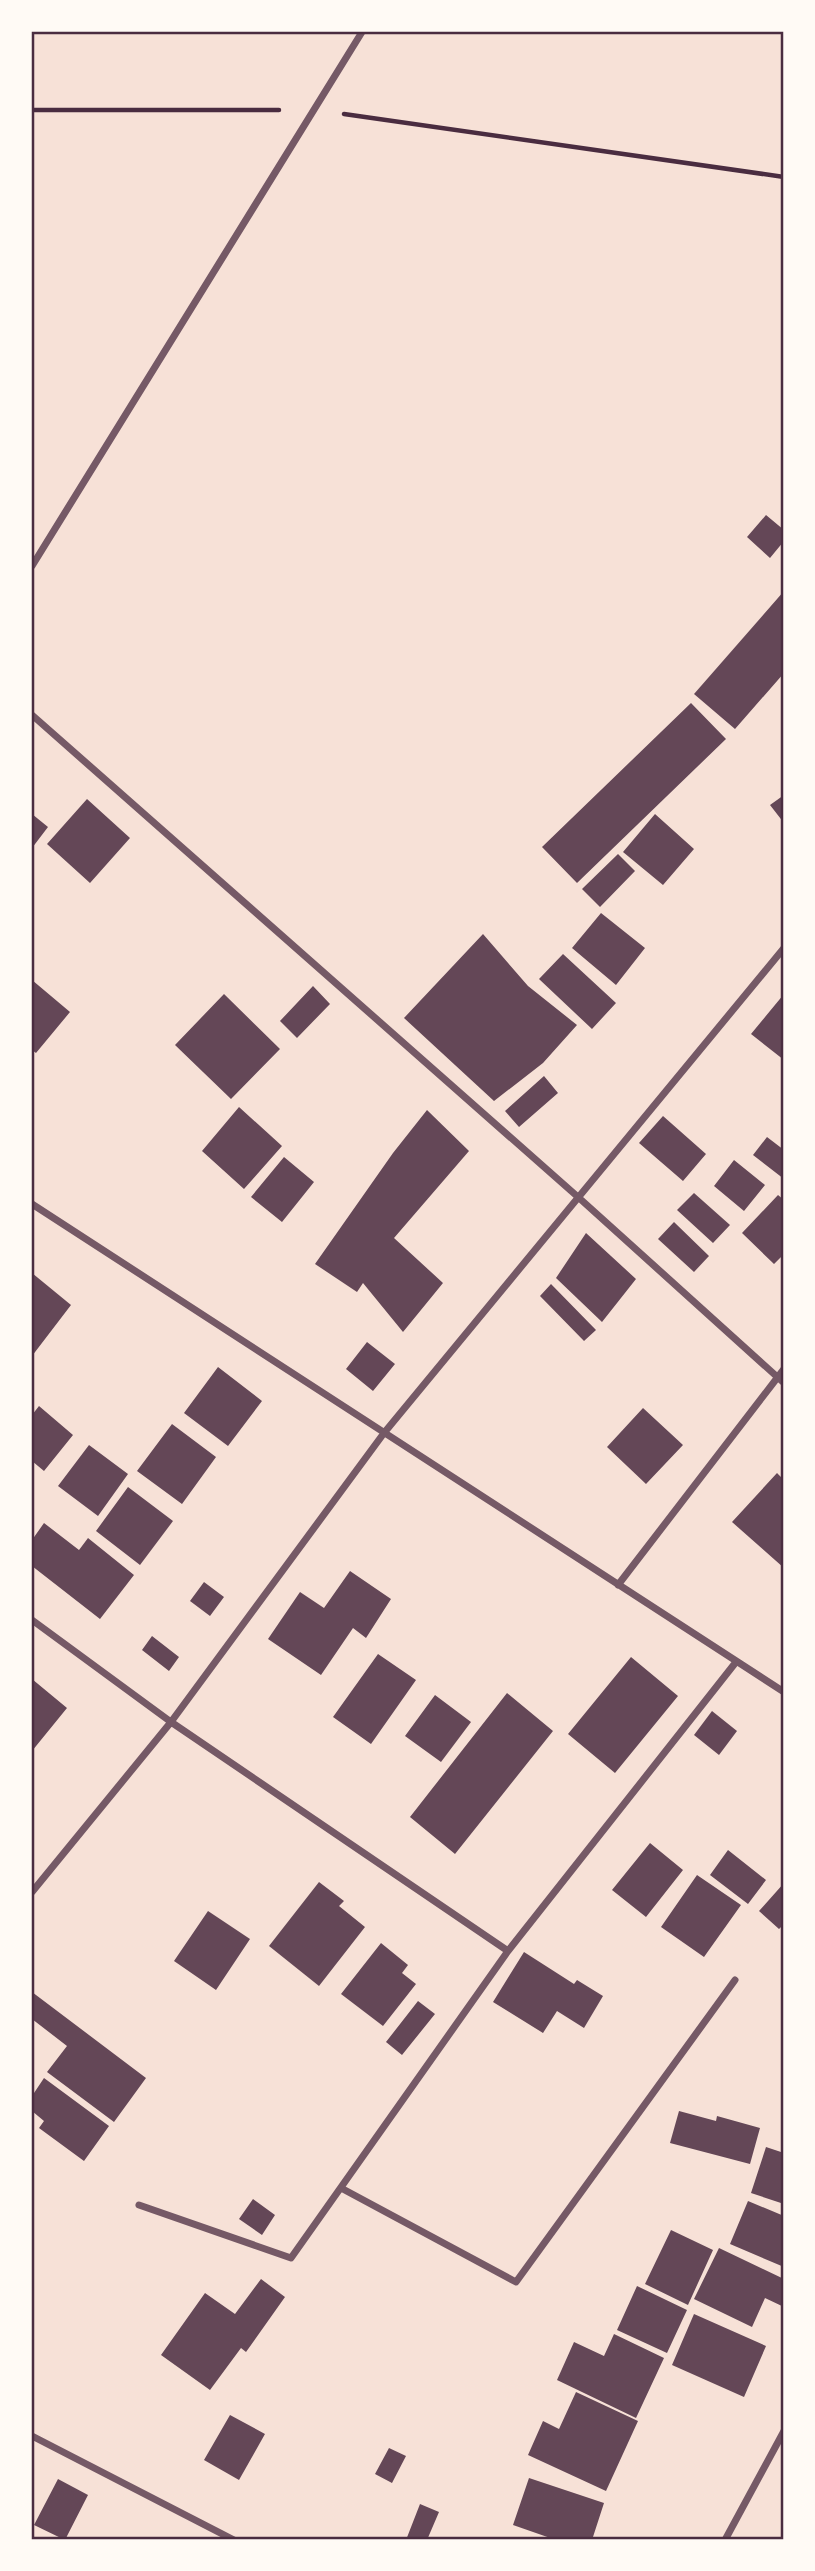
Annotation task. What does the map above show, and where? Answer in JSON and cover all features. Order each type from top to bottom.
[{"type":"street","points":[[32,566],[362,32]]},
{"type":"street","points":[[32,715],[578,1196],[780,1381]]},
{"type":"street","points":[[32,1892],[171,1722],[384,1433],[783,948]]},
{"type":"street","points":[[32,1204],[783,1692]]},
{"type":"street","points":[[618,1584],[780,1381],[783,1369]]},
{"type":"street","points":[[32,1620],[171,1722],[508,1951]]},
{"type":"street","points":[[139,2205],[291,2258],[508,1951],[736,1662]]},
{"type":"street","points":[[341,2188],[516,2282],[735,1980]]},
{"type":"street","points":[[725,2539],[783,2431]]},
{"type":"street","points":[[32,2436],[234,2539]]},
{"type":"path","points":[[32,110],[315,110],[783,177]]},
{"type":"building","points":[[766,515],[784,530],[784,541],[770,558],[747,537]]},
{"type":"building","points":[[784,591],[784,673],[735,729],[694,694]]},
{"type":"building","points":[[691,703],[726,739],[577,883],[542,847]]},
{"type":"building","points":[[784,795],[784,823],[770,805]]},
{"type":"building","points":[[87,799],[130,838],[90,883],[47,844]]},
{"type":"building","points":[[32,814],[48,827],[32,848]]},
{"type":"building","points":[[655,814],[694,849],[663,885],[623,852]]},
{"type":"building","points":[[618,854],[635,871],[600,907],[582,889]]},
{"type":"building","points":[[601,913],[645,948],[616,985],[572,948]]},
{"type":"building","points":[[483,934],[528,986],[577,1025],[543,1063],[494,1101],[404,1018]]},
{"type":"building","points":[[563,954],[616,1003],[592,1029],[539,979]]},
{"type":"building","points":[[32,980],[70,1012],[36,1053],[32,1050]]},
{"type":"building","points":[[313,986],[330,1004],[297,1038],[280,1021]]},
{"type":"building","points":[[224,994],[280,1049],[231,1099],[175,1045]]},
{"type":"building","points":[[784,994],[784,1060],[751,1034]]},
{"type":"building","points":[[544,1076],[558,1093],[519,1127],[505,1111]]},
{"type":"building","points":[[239,1107],[282,1146],[244,1189],[202,1151]]},
{"type":"building","points":[[427,1110],[469,1151],[394,1238],[443,1283],[403,1332],[363,1283],[357,1292],[315,1264],[393,1153]]},
{"type":"building","points":[[663,1116],[706,1154],[683,1181],[639,1143]]},
{"type":"building","points":[[767,1137],[784,1150],[784,1179],[753,1155]]},
{"type":"building","points":[[284,1157],[314,1182],[282,1222],[251,1197]]},
{"type":"building","points":[[734,1160],[765,1185],[744,1211],[714,1186]]},
{"type":"building","points":[[694,1193],[730,1225],[713,1243],[677,1210]]},
{"type":"building","points":[[778,1195],[784,1200],[784,1254],[774,1264],[742,1233]]},
{"type":"building","points":[[674,1222],[709,1256],[694,1272],[658,1239]]},
{"type":"building","points":[[586,1233],[636,1279],[602,1322],[556,1278]]},
{"type":"building","points":[[32,1273],[71,1305],[32,1356]]},
{"type":"building","points":[[551,1284],[596,1330],[584,1341],[540,1296]]},
{"type":"building","points":[[367,1342],[395,1364],[373,1391],[346,1369]]},
{"type":"building","points":[[218,1367],[262,1401],[228,1446],[184,1413]]},
{"type":"building","points":[[39,1406],[73,1435],[44,1471],[32,1461],[32,1415]]},
{"type":"building","points":[[643,1408],[683,1445],[646,1484],[607,1447]]},
{"type":"building","points":[[172,1424],[216,1457],[182,1504],[137,1471]]},
{"type":"building","points":[[89,1445],[128,1474],[98,1516],[58,1486]]},
{"type":"building","points":[[777,1473],[784,1480],[784,1568],[732,1522]]},
{"type":"building","points":[[128,1487],[173,1521],[140,1565],[96,1531]]},
{"type":"building","points":[[44,1523],[79,1550],[88,1538],[134,1575],[100,1619],[32,1566],[32,1540]]},
{"type":"building","points":[[350,1571],[391,1599],[366,1638],[353,1628],[321,1675],[268,1639],[300,1592],[324,1608]]},
{"type":"building","points":[[204,1582],[224,1597],[210,1616],[190,1601]]},
{"type":"building","points":[[152,1636],[179,1657],[169,1671],[142,1650]]},
{"type":"building","points":[[378,1654],[416,1680],[371,1744],[333,1717]]},
{"type":"building","points":[[631,1657],[678,1696],[615,1773],[568,1734]]},
{"type":"building","points":[[32,1679],[67,1708],[32,1751]]},
{"type":"building","points":[[507,1693],[553,1731],[455,1854],[410,1817]]},
{"type":"building","points":[[435,1695],[471,1722],[441,1762],[405,1736]]},
{"type":"building","points":[[712,1711],[737,1731],[719,1755],[694,1735]]},
{"type":"building","points":[[650,1843],[683,1870],[646,1917],[612,1890]]},
{"type":"building","points":[[728,1850],[766,1880],[748,1904],[710,1875]]},
{"type":"building","points":[[697,1875],[741,1905],[704,1957],[661,1927]]},
{"type":"building","points":[[319,1882],[344,1901],[339,1906],[365,1927],[319,1986],[269,1946]]},
{"type":"building","points":[[784,1883],[784,1924],[779,1929],[759,1911]]},
{"type":"building","points":[[208,1911],[250,1939],[216,1990],[174,1961]]},
{"type":"building","points":[[381,1943],[408,1965],[402,1973],[416,1984],[383,2026],[341,1994]]},
{"type":"building","points":[[524,1952],[574,1984],[577,1980],[603,1996],[584,2028],[557,2011],[543,2033],[493,2002]]},
{"type":"building","points":[[32,1992],[146,2078],[114,2122],[47,2072],[67,2046],[32,2019]]},
{"type":"building","points":[[418,2001],[435,2014],[402,2055],[386,2042]]},
{"type":"building","points":[[44,2078],[109,2126],[84,2161],[39,2128],[44,2121],[32,2111],[32,2096]]},
{"type":"building","points":[[679,2111],[716,2121],[717,2116],[760,2128],[750,2164],[670,2143]]},
{"type":"building","points":[[766,2147],[784,2153],[784,2204],[751,2193]]},
{"type":"building","points":[[253,2199],[275,2215],[262,2235],[239,2219]]},
{"type":"building","points":[[748,2201],[784,2216],[784,2267],[730,2244]]},
{"type":"building","points":[[671,2230],[713,2250],[688,2305],[645,2284]]},
{"type":"building","points":[[719,2248],[784,2279],[784,2307],[765,2298],[752,2327],[694,2299]]},
{"type":"building","points":[[261,2279],[285,2297],[246,2352],[241,2348],[210,2390],[161,2355],[205,2293],[235,2314]]},
{"type":"building","points":[[637,2286],[687,2310],[667,2353],[617,2330]]},
{"type":"building","points":[[694,2314],[766,2346],[744,2397],[672,2365]]},
{"type":"building","points":[[614,2334],[664,2358],[636,2418],[557,2380],[574,2342],[604,2356]]},
{"type":"building","points":[[576,2392],[638,2421],[606,2491],[528,2455],[543,2421],[559,2429]]},
{"type":"building","points":[[230,2415],[265,2434],[239,2480],[204,2460]]},
{"type":"building","points":[[389,2448],[406,2456],[392,2483],[375,2474]]},
{"type":"building","points":[[529,2478],[604,2503],[592,2540],[556,2540],[513,2525]]},
{"type":"building","points":[[58,2479],[88,2495],[65,2540],[34,2525]]},
{"type":"building","points":[[420,2504],[439,2512],[427,2540],[406,2540]]}]
